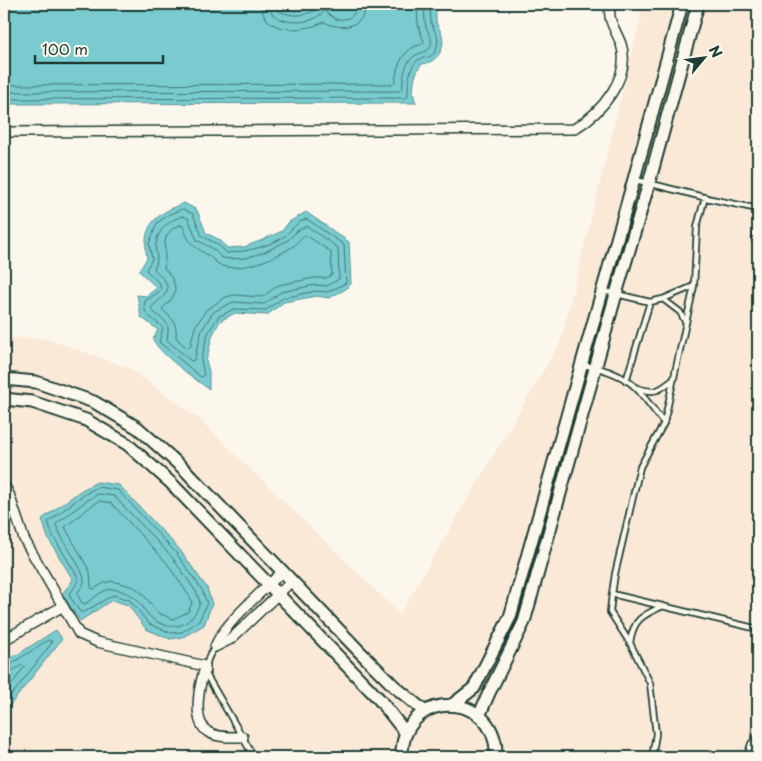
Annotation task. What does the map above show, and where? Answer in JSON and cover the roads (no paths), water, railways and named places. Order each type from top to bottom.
[{"type":"street","points":[[4,132],[574,129],[587,121],[595,113],[622,75],[624,57],[621,43],[613,28],[609,10],[611,4]]},
{"type":"street","points":[[452,705],[474,688],[510,617],[682,4]]},
{"type":"street","points":[[479,716],[524,622],[698,4]]},
{"type":"street","points":[[4,379],[36,382],[94,402],[138,428],[184,469],[394,686],[424,711]]},
{"type":"street","points":[[4,399],[32,402],[86,420],[127,444],[170,483],[380,699],[405,732]]},
{"type":"street","points":[[4,485],[9,494],[24,539],[79,634],[97,642],[205,667],[198,699],[200,721],[204,729],[209,733],[243,738]]},
{"type":"street","points":[[216,648],[218,640],[224,632],[283,571]]},
{"type":"street","points":[[216,648],[231,639],[292,581]]},
{"type":"street","points":[[4,640],[63,606]]},
{"type":"street","points":[[402,757],[401,746],[405,732],[413,720],[424,711],[438,706],[452,705],[470,710],[479,716],[489,728],[495,742],[496,757]]},
{"type":"lane","points":[[634,179],[758,209]]},
{"type":"lane","points":[[652,757],[656,734],[650,683],[630,643],[610,612],[615,574],[640,467],[664,423],[694,286],[697,227],[705,197]]},
{"type":"lane","points":[[758,226],[755,240],[758,241]]},
{"type":"lane","points":[[602,291],[650,302],[663,299],[694,286]]},
{"type":"lane","points":[[663,299],[680,312],[686,323]]},
{"type":"lane","points":[[626,381],[650,302]]},
{"type":"lane","points":[[582,364],[595,367],[617,376],[635,387],[651,392],[661,389],[674,379]]},
{"type":"lane","points":[[635,387],[664,423]]},
{"type":"lane","points":[[612,594],[758,629]]},
{"type":"lane","points":[[630,643],[632,629],[642,616],[663,606]]},
{"type":"lane","points":[[216,648],[208,657],[205,667],[207,676],[254,757]]},
{"type":"lane","points":[[747,757],[751,744],[758,735]]},
{"type":"water","points":[[4,4],[279,4],[293,11],[308,9],[316,4],[335,4],[339,9],[349,4],[435,4],[436,22],[442,35],[443,45],[436,58],[422,64],[419,68],[413,88],[416,103],[4,104]]},
{"type":"water","points":[[184,203],[197,210],[206,233],[220,240],[227,248],[244,247],[282,231],[289,222],[306,212],[349,242],[351,284],[346,289],[329,298],[317,296],[284,302],[267,315],[235,313],[220,321],[213,334],[206,361],[209,371],[209,389],[178,366],[156,345],[153,339],[158,330],[141,317],[137,295],[146,296],[157,288],[139,271],[147,258],[146,237],[149,229],[158,217]]},
{"type":"water","points":[[97,482],[119,485],[180,550],[207,588],[212,604],[204,625],[183,637],[170,639],[146,629],[128,605],[112,600],[80,621],[62,594],[73,580],[48,538],[42,519],[80,491]]},
{"type":"water","points":[[56,630],[62,639],[4,713],[4,663]]}]
